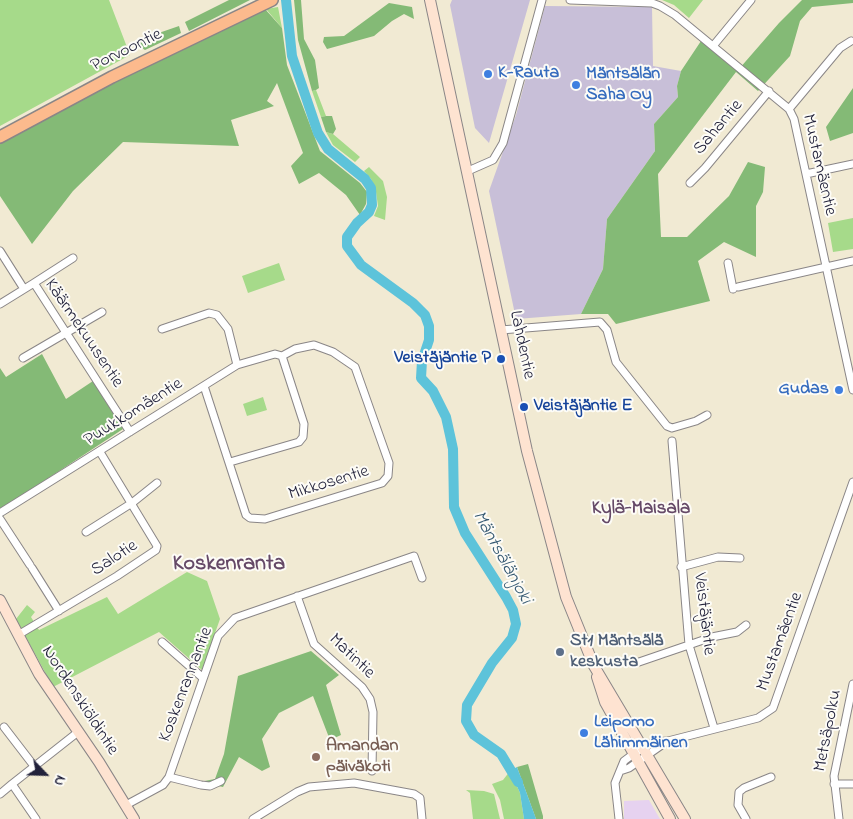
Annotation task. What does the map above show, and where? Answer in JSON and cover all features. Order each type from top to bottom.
[{"type":"main road","name":"Lahdentie","points":[[430,0],[527,451],[549,537],[575,622],[594,666],[605,702],[670,819]]},
{"type":"main road","name":"Lahdentie","points":[[434,0],[437,26]]},
{"type":"main road","name":"Porvoontie","points":[[0,137],[112,77],[270,1]]},
{"type":"main road","name":"Nordenskiöldintie","points":[[0,600],[40,674],[134,819]]},
{"type":"main road","name":"Lahdentie","points":[[594,666],[685,819]]},
{"type":"street","points":[[468,171],[493,160],[503,143],[542,0]]},
{"type":"street","name":"Mustamäentie","points":[[570,0],[652,3],[673,13],[790,108],[853,388]]},
{"type":"street","points":[[713,46],[751,0]]},
{"type":"street","points":[[790,108],[840,48],[851,41]]},
{"type":"street","name":"Sahantie","points":[[690,182],[705,168],[769,91]]},
{"type":"street","points":[[806,174],[853,164]]},
{"type":"street","points":[[0,251],[24,289]]},
{"type":"street","points":[[34,283],[73,258]]},
{"type":"street","points":[[728,263],[735,288],[853,261]]},
{"type":"street","name":"Käärmekuusentie","points":[[0,304],[34,283],[130,432]]},
{"type":"street","points":[[23,358],[102,312]]},
{"type":"street","points":[[162,329],[210,313],[217,315],[228,329],[237,365]]},
{"type":"street","points":[[501,330],[600,322],[607,330],[616,362],[667,426],[672,428],[696,421],[707,415]]},
{"type":"street","name":"Mikkosentie","points":[[204,386],[246,515],[258,520],[382,483],[388,476],[389,462],[355,367],[333,352],[314,345],[295,348],[283,359]]},
{"type":"street","name":"Puukkomäentie","points":[[0,513],[237,365],[275,354],[283,359]]},
{"type":"street","points":[[230,462],[299,442],[303,437],[304,424],[283,359]]},
{"type":"street","name":"Veistäjäntie","points":[[672,441],[689,645],[714,728]]},
{"type":"street","name":"Salotie","points":[[18,635],[117,576],[156,550],[157,546],[100,452]]},
{"type":"street","name":"Mustamäentie","points":[[619,819],[615,783],[620,771],[646,751],[653,742],[668,741],[758,718],[773,708],[853,482]]},
{"type":"street","points":[[86,532],[132,503],[158,483]]},
{"type":"street","points":[[0,519],[58,611]]},
{"type":"street","name":"Koskenrannantie","points":[[169,777],[218,636],[228,623],[235,618],[414,556],[422,578]]},
{"type":"street","points":[[681,566],[718,557],[740,558]]},
{"type":"street","name":"Matintie","points":[[298,596],[314,644],[362,687],[372,704],[372,771]]},
{"type":"street","points":[[639,662],[689,645],[737,632],[746,625]]},
{"type":"street","points":[[162,642],[203,678]]},
{"type":"street","name":"Metsäpolku","points":[[839,819],[834,784],[835,765],[853,684]]},
{"type":"street","points":[[4,727],[34,766]]},
{"type":"street","points":[[0,794],[78,732]]},
{"type":"street","points":[[126,805],[163,785],[169,777],[210,786],[221,781]]},
{"type":"street","points":[[746,819],[738,805],[740,792],[744,788],[771,777]]},
{"type":"street","points":[[253,819],[297,792],[309,787],[354,783],[414,794],[420,798],[422,819]]},
{"type":"street","points":[[12,784],[36,819]]},
{"type":"street","points":[[834,784],[853,784]]},
{"type":"shaded area","points":[[452,0],[530,0],[489,143],[475,128],[450,5]]},
{"type":"shaded area","points":[[545,6],[652,7],[653,66],[681,71],[677,86],[678,97],[654,124],[655,151],[607,219],[603,269],[581,314],[516,319],[489,191],[516,115]]},
{"type":"shaded area","points":[[649,800],[660,819],[624,819],[624,801]]},
{"type":"green space","points":[[0,0],[109,0],[130,55],[0,126]]},
{"type":"green space","points":[[229,0],[250,0],[189,31],[185,22]]},
{"type":"green space","points":[[294,0],[301,0],[304,39],[315,60],[319,88],[312,91],[298,40]]},
{"type":"green space","points":[[662,0],[703,0],[689,18],[674,5]]},
{"type":"green space","points":[[802,0],[853,0],[853,3],[812,7],[800,21],[790,56],[758,91],[736,72],[658,174],[661,237],[687,237],[729,196],[748,162],[765,167],[763,192],[756,206],[756,257],[724,242],[698,261],[710,301],[616,324],[608,314],[581,314],[603,269],[607,219],[655,151],[654,124],[678,97],[677,86],[681,71],[701,41],[739,69]]},
{"type":"green space","points":[[389,3],[412,7],[414,19],[404,14],[374,36],[327,49],[323,42],[324,37],[344,36]]},
{"type":"green space","points":[[278,7],[282,28],[266,9]]},
{"type":"green space","points":[[265,9],[282,28],[287,65],[320,151],[360,183],[367,192],[366,204],[360,215],[346,195],[319,173],[299,184],[291,166],[303,153],[277,83],[267,101],[274,106],[231,120],[239,146],[123,142],[73,191],[32,244],[0,196],[0,142],[89,94]]},
{"type":"green space","points":[[179,26],[181,33],[145,50],[134,43],[144,42],[150,36]]},
{"type":"green space","points":[[853,88],[853,133],[830,141],[826,127]]},
{"type":"green space","points":[[316,90],[326,116],[321,117],[312,91]]},
{"type":"green space","points":[[332,116],[336,129],[333,134],[326,132],[321,117]]},
{"type":"green space","points":[[326,132],[333,134],[360,157],[355,162],[333,145]]},
{"type":"green space","points":[[369,167],[383,181],[387,197],[385,220],[374,216],[378,206],[376,192],[371,179],[364,171]]},
{"type":"green space","points":[[853,218],[853,249],[833,252],[828,223]]},
{"type":"green space","points":[[279,263],[285,280],[248,293],[242,276]]},
{"type":"green space","points":[[42,354],[66,399],[93,381],[123,429],[0,510],[0,368],[6,377]]},
{"type":"green space","points":[[263,397],[267,410],[247,416],[243,404]]},
{"type":"green space","points":[[187,572],[207,581],[220,619],[202,670],[159,632],[53,687],[16,619],[27,605],[35,612],[31,617],[39,630],[107,597],[118,614]]},
{"type":"green space","points":[[311,651],[339,675],[326,685],[341,735],[330,740],[313,696],[279,713],[262,739],[270,767],[262,771],[239,757],[223,787],[199,782],[215,779],[224,754],[238,676]]},
{"type":"green space","points":[[528,764],[543,819],[536,819],[517,767]]},
{"type":"green space","points":[[510,771],[520,793],[524,819],[504,819],[500,800],[492,784],[503,780]]},
{"type":"green space","points":[[466,790],[484,791],[494,794],[500,819],[473,819],[470,793]]},
{"type":"water","points":[[517,767],[536,819],[524,819],[520,793],[510,771]]},
{"type":"waterway","name":"Mäntsälänjoki","points":[[286,0],[292,56],[318,133],[328,149],[365,179],[371,188],[372,205],[369,212],[357,223],[347,237],[347,246],[361,265],[413,303],[425,315],[429,326],[429,340],[422,361],[421,378],[433,391],[446,417],[453,449],[454,507],[465,533],[513,610],[516,624],[512,638],[492,663],[467,705],[466,721],[474,735],[501,754],[518,782]]},
{"type":"place","name":"K-Rauta","points":[[488,74]]},
{"type":"place","name":"Mäntsälän Saha Oy","points":[[576,85]]},
{"type":"place","name":"Veistäjäntie P","points":[[501,359]]},
{"type":"place","name":"Gudas","points":[[839,390]]},
{"type":"place","name":"Veistäjäntie E","points":[[524,407]]},
{"type":"place","name":"St1 Mäntsälä keskusta","points":[[560,652]]},
{"type":"place","name":"Leipomo Lähimmäinen","points":[[584,733]]},
{"type":"place","name":"Amandan päiväkoti","points":[[316,757]]},
{"type":"district","name":"Kylä-Maisala","points":[[641,510]]},
{"type":"district","name":"Koskenranta","points":[[229,565]]}]
